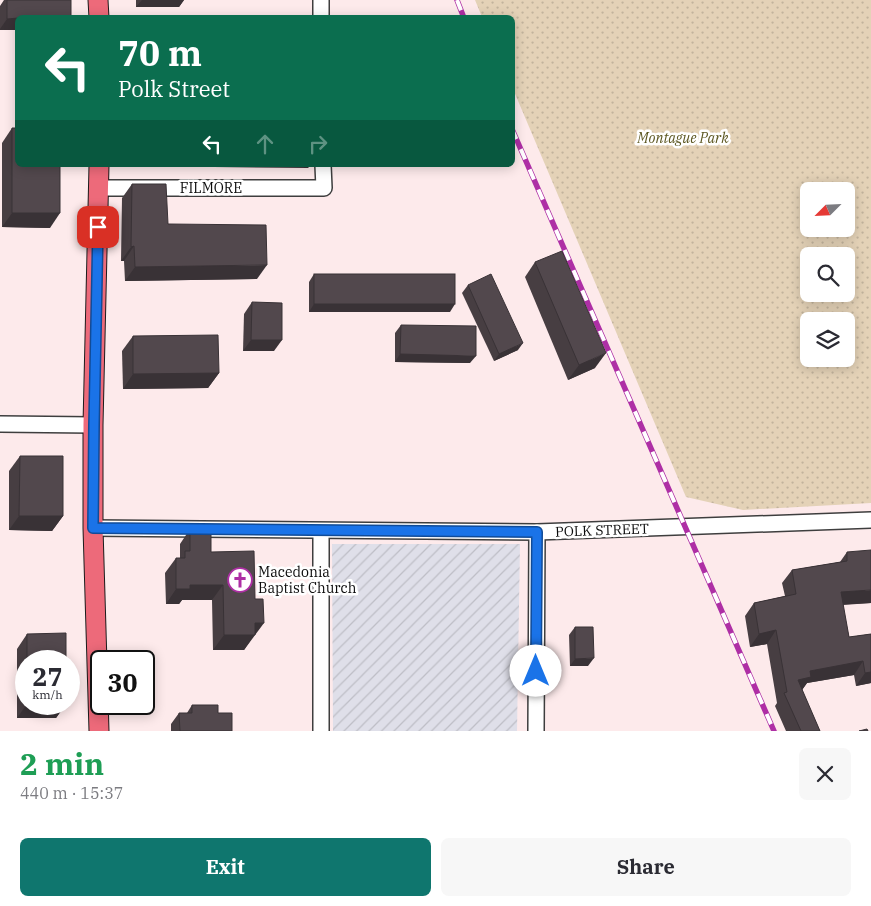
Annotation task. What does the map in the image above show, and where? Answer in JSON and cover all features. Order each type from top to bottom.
[{"type":"main road","points":[[98,0],[98,15]]},
{"type":"main road","points":[[99,167],[93,528],[99,731]]},
{"type":"street","points":[[321,0],[321,15]]},
{"type":"street","name":"FILMORE","points":[[100,188],[324,188],[323,167]]},
{"type":"street","points":[[0,424],[94,425]]},
{"type":"street","name":"POLK STREET","points":[[93,528],[537,532],[871,520]]},
{"type":"street","points":[[321,531],[321,731]]},
{"type":"street","points":[[536,731],[537,532]]},
{"type":"shaded area","points":[[332,544],[520,544],[517,731],[333,731]]},
{"type":"green space","name":"Montague Park","points":[[475,0],[871,0],[871,503],[743,510],[686,497],[515,94],[515,15],[481,15]]},
{"type":"building","points":[[7,0],[71,0],[71,15],[15,15],[15,18],[7,19]]},
{"type":"building","points":[[12,128],[15,128],[15,167],[60,167],[60,213],[12,213]]},
{"type":"building","points":[[132,184],[166,184],[168,224],[266,225],[267,265],[135,267],[134,246],[131,247]]},
{"type":"building","points":[[562,251],[606,353],[579,365],[535,262]]},
{"type":"building","points":[[314,274],[455,274],[455,304],[314,304]]},
{"type":"building","points":[[491,274],[523,343],[499,354],[468,285]]},
{"type":"building","points":[[252,302],[282,303],[282,340],[251,340]]},
{"type":"building","points":[[401,325],[476,326],[476,356],[400,354]]},
{"type":"building","points":[[218,335],[219,373],[133,374],[133,336]]},
{"type":"building","points":[[20,456],[63,456],[63,516],[19,516]]},
{"type":"building","points":[[211,528],[211,552],[254,551],[255,599],[263,599],[264,623],[255,623],[255,635],[224,635],[223,585],[190,585],[190,589],[176,589],[176,558],[185,558],[185,551],[190,551],[190,529]]},
{"type":"building","points":[[871,550],[871,590],[841,592],[849,637],[871,634],[871,672],[865,673],[863,661],[810,671],[811,677],[798,680],[820,731],[801,731],[784,693],[787,692],[776,630],[759,634],[754,603],[796,594],[792,570],[847,561],[847,552]]},
{"type":"building","points":[[575,627],[593,627],[594,658],[575,659]]},
{"type":"building","points":[[66,633],[66,650],[27,650],[27,634]]},
{"type":"building","points":[[192,705],[218,705],[218,713],[232,713],[232,731],[180,731],[179,713],[192,713]]},
{"type":"railway","points":[[457,0],[463,15]]},
{"type":"railway","points":[[515,136],[774,731]]},
{"type":"place","name":"Macedonia Baptist Church","points":[[240,580]]},
{"type":"route","points":[[98,227],[93,528],[537,532],[536,671]]}]
